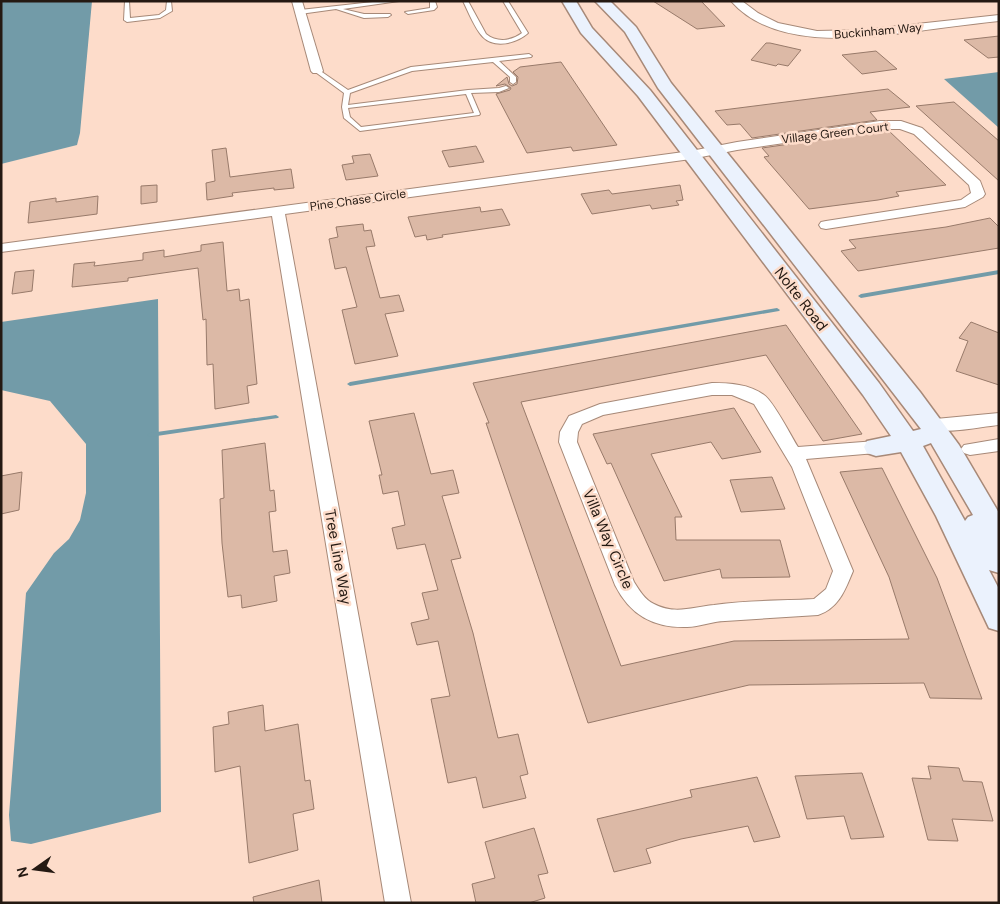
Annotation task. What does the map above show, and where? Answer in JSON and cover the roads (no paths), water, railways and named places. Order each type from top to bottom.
[{"type":"street","name":"Nolte Road","points":[[569,1],[586,30],[644,93],[828,334],[851,345],[911,424],[940,438]]},
{"type":"street","name":"Nolte Road","points":[[602,1],[631,30],[664,85],[940,438],[999,537]]},
{"type":"street","name":"Buckinham Way","points":[[736,1],[750,14],[777,26],[832,36],[999,18]]},
{"type":"street","points":[[298,6],[317,71]]},
{"type":"street","name":"Village Green Court","points":[[715,150],[880,125],[901,125],[918,131],[975,184],[978,194],[965,203],[826,225]]},
{"type":"street","name":"Pine Chase Circle","points":[[1,248],[691,155],[715,150]]},
{"type":"street","name":"Tree Line Way","points":[[278,211],[398,903]]},
{"type":"street","name":"Villa Way Circle","points":[[712,389],[732,389],[747,393],[760,400],[798,460],[843,571],[834,594],[818,607],[714,613],[688,619],[664,616],[646,610],[633,598],[625,585],[568,442],[569,432],[574,420],[587,414],[666,396],[712,389]]},
{"type":"street","points":[[940,438],[953,424],[999,419]]},
{"type":"street","points":[[798,460],[878,450],[999,427]]},
{"type":"street","name":"Nolte Road","points":[[940,438],[924,469],[949,515],[999,619]]},
{"type":"street","points":[[999,445],[940,438],[921,443],[934,454],[947,471],[999,562]]},
{"type":"street","points":[[878,450],[924,469]]},
{"type":"lane","points":[[127,1],[127,20],[160,16],[170,11],[168,1]]},
{"type":"lane","points":[[298,6],[335,8],[397,1]]},
{"type":"lane","points":[[408,12],[432,8],[434,7],[432,1]]},
{"type":"lane","points":[[464,1],[484,35],[488,39],[497,42],[517,39],[525,33],[505,1]]},
{"type":"lane","points":[[335,8],[364,16],[388,14]]},
{"type":"lane","points":[[347,92],[411,69],[529,56]]},
{"type":"lane","points":[[495,60],[514,78],[513,82]]},
{"type":"lane","points":[[317,71],[347,92]]},
{"type":"lane","points":[[345,107],[506,88]]},
{"type":"lane","points":[[347,92],[345,107],[347,118],[360,129],[478,114],[468,92]]},
{"type":"water","points":[[1,1],[92,1],[80,133],[77,145],[1,164]]},
{"type":"water","points":[[999,72],[999,128],[944,79]]},
{"type":"water","points":[[158,299],[161,812],[31,844],[11,841],[9,815],[26,593],[54,553],[69,539],[80,520],[86,493],[86,444],[50,401],[1,390],[1,322]]},
{"type":"waterway","points":[[861,296],[999,272]]},
{"type":"waterway","points":[[350,384],[777,310]]},
{"type":"waterway","points":[[150,435],[276,417]]}]
